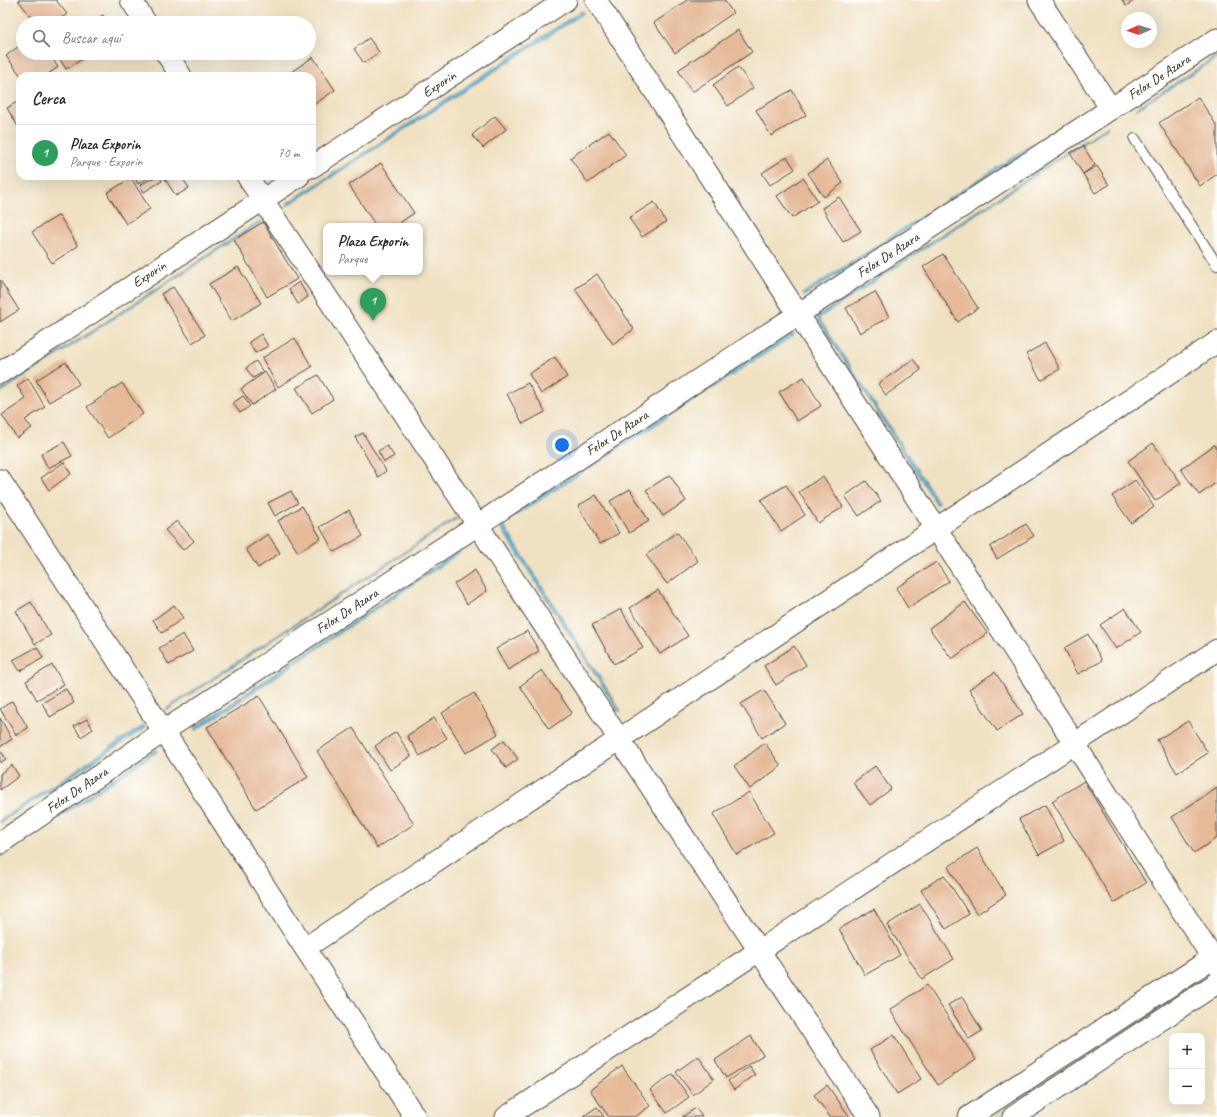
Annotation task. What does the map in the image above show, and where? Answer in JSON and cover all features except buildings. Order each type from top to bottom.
[{"type":"street","points":[[131,0],[141,16]]},
{"type":"street","name":"Exporin","points":[[316,164],[566,0]]},
{"type":"street","points":[[596,0],[1074,743],[1215,959],[969,1117]]},
{"type":"street","points":[[1039,0],[1111,109]]},
{"type":"street","name":"Felox De Azara","points":[[0,843],[164,731],[1217,39]]},
{"type":"street","points":[[171,60],[178,72]]},
{"type":"street","points":[[250,180],[869,1117]]},
{"type":"street","name":"Exporin","points":[[0,372],[292,180]]},
{"type":"street","points":[[305,948],[1217,342]]},
{"type":"street","points":[[0,480],[415,1117]]},
{"type":"street","points":[[506,1117],[1217,650]]},
{"type":"street","points":[[1013,1117],[1217,983]]},
{"type":"lane","points":[[1135,139],[1217,266]]},
{"type":"green space","points":[[1195,982],[1198,982],[1198,986],[999,1117],[990,1117]]},
{"type":"water","points":[[581,11],[584,13],[287,206],[286,204]]},
{"type":"water","points":[[1217,56],[1217,58],[1136,110],[1135,109]]},
{"type":"water","points":[[1092,106],[1093,108],[804,296],[802,294]]},
{"type":"water","points":[[1107,126],[1108,127],[819,318],[939,503],[937,505],[816,317]]},
{"type":"water","points":[[261,220],[261,222],[0,393],[0,391]]},
{"type":"water","points":[[792,332],[794,335],[503,524],[621,711],[619,712],[498,523]]},
{"type":"water","points":[[457,517],[458,518],[167,710],[167,708]]},
{"type":"water","points":[[476,539],[477,541],[195,731],[194,728]]},
{"type":"water","points":[[144,725],[145,728],[0,823],[0,820]]},
{"type":"water","points":[[156,749],[158,751],[0,857],[0,855]]},
{"type":"place","name":"Plaza Exporin","points":[[373,321]]}]
